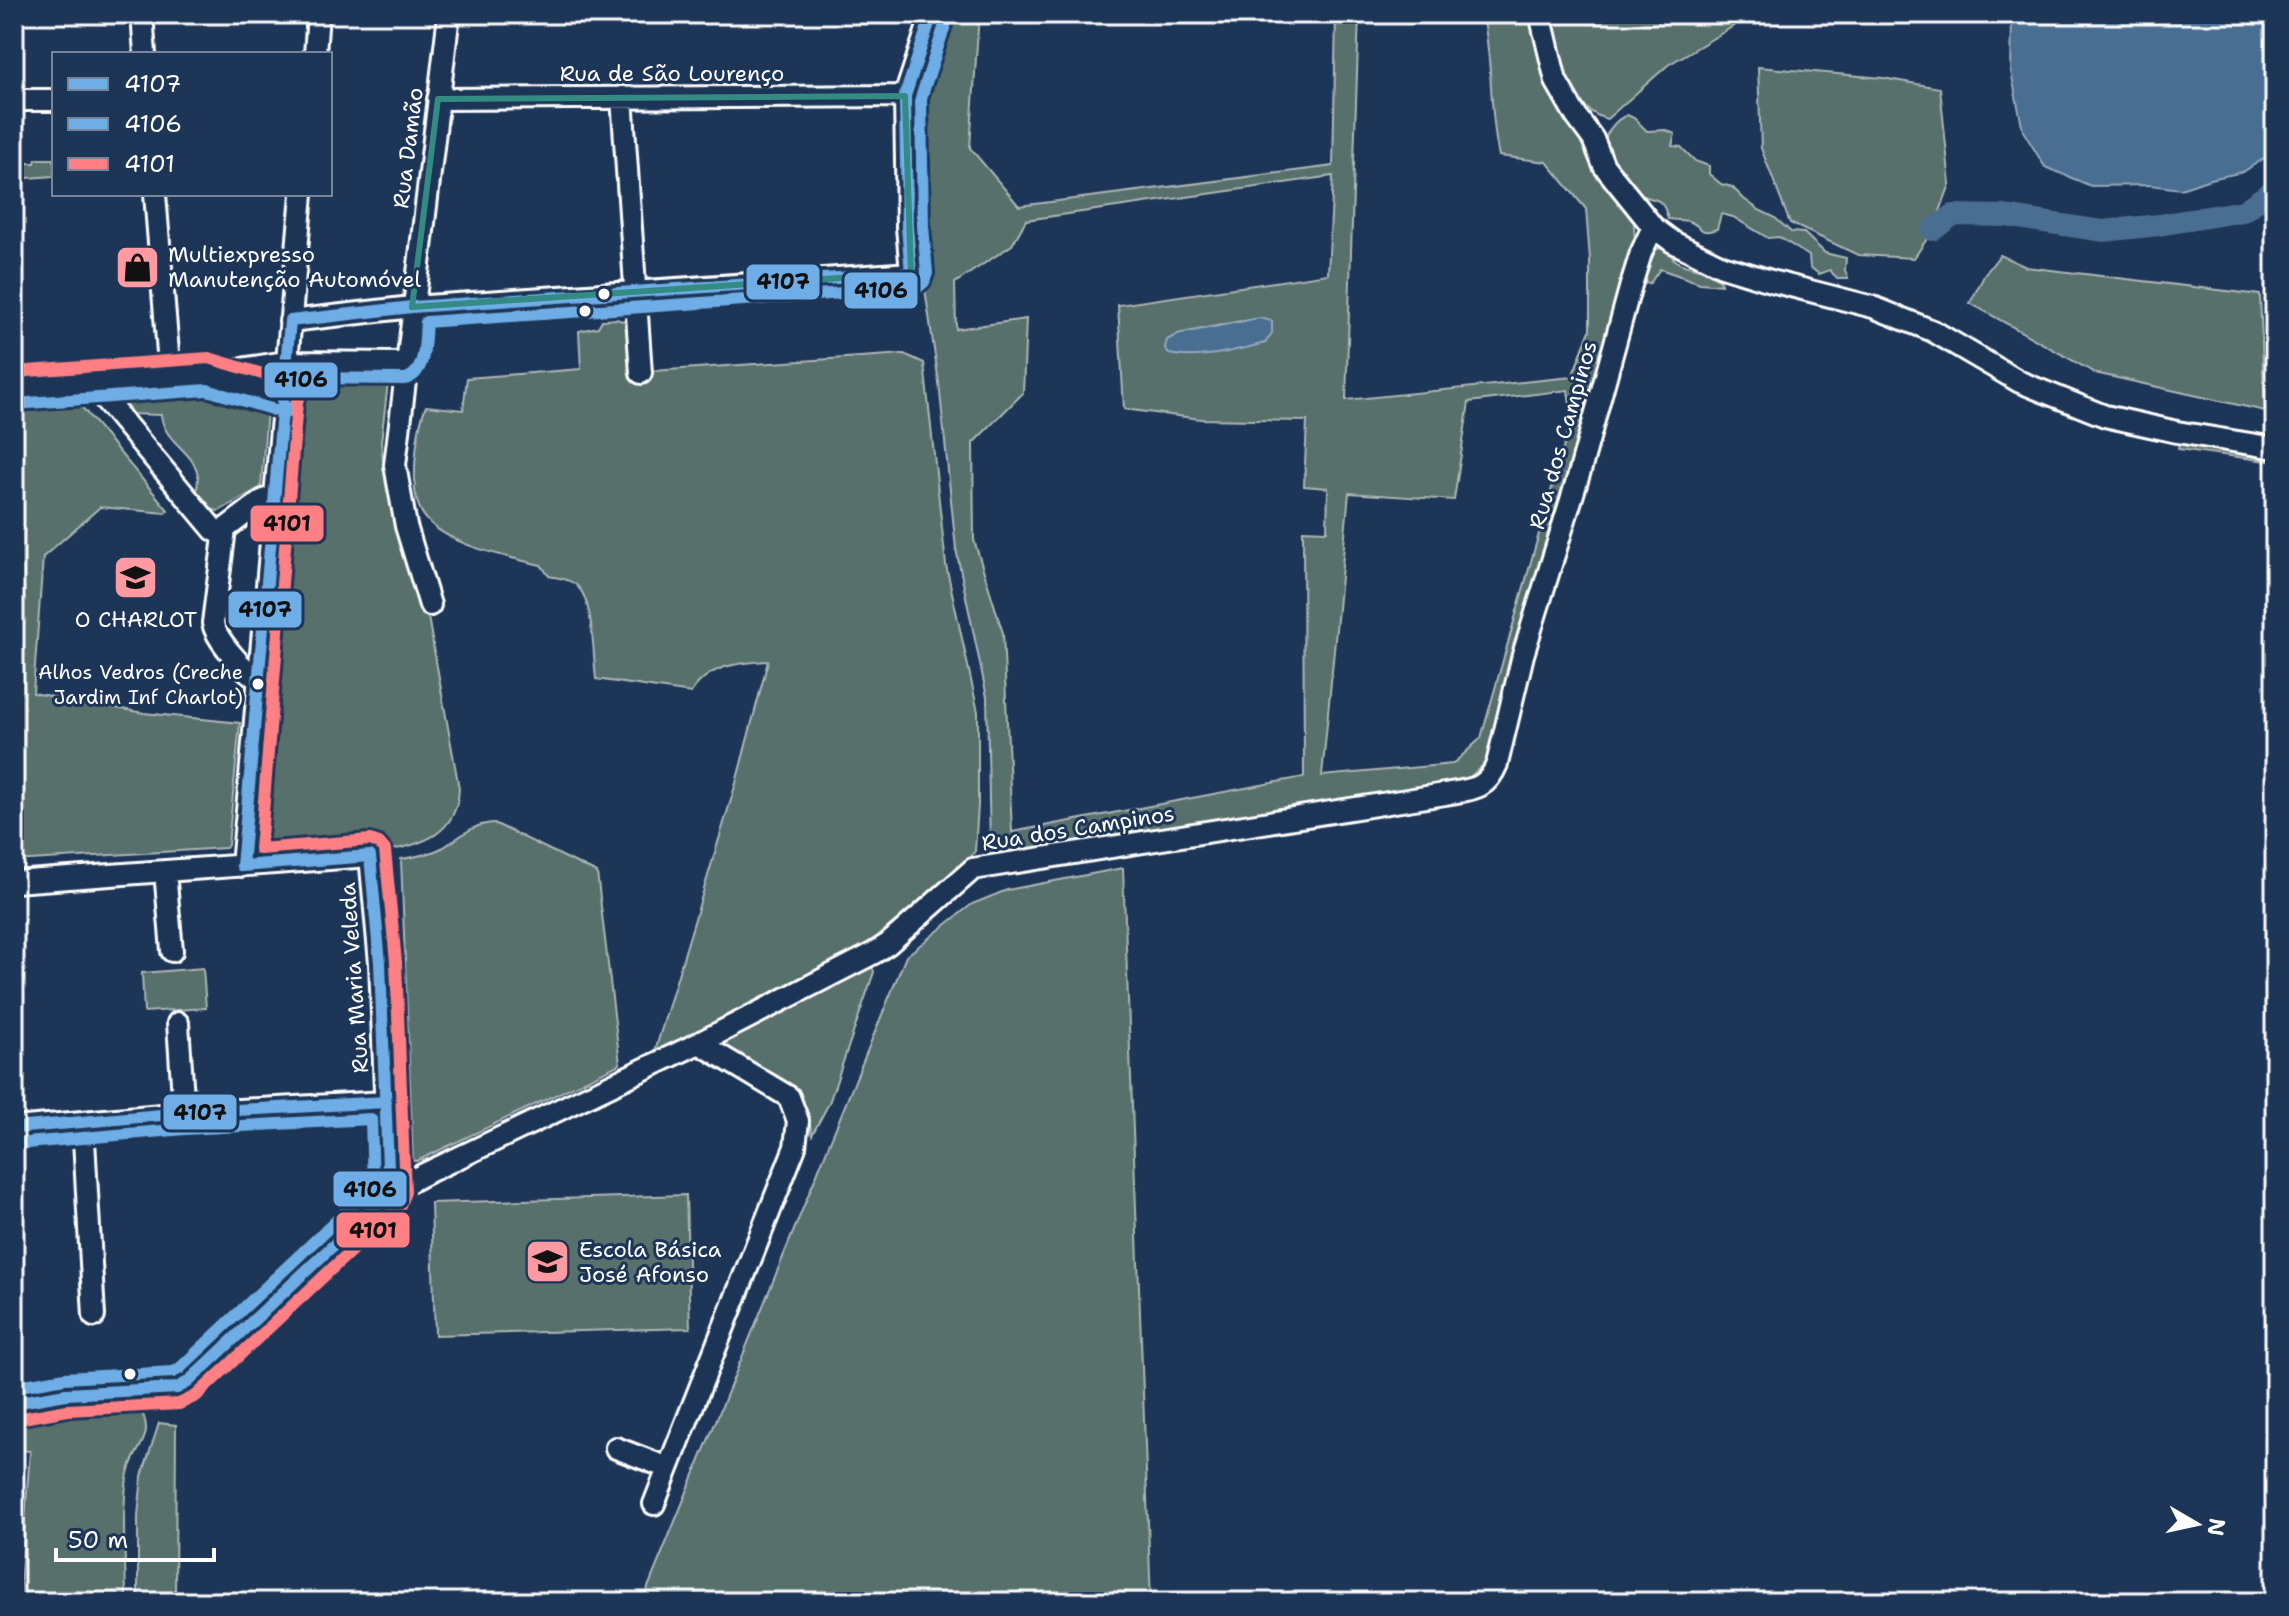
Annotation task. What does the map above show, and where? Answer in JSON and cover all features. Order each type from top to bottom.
[{"type":"street","points":[[142,14],[145,52]]},
{"type":"street","points":[[315,52],[318,14]]},
{"type":"street","name":"Rua Damão","points":[[430,605],[406,526],[395,465],[449,14]]},
{"type":"street","points":[[290,321],[412,307],[911,273],[907,227],[905,96],[932,14]]},
{"type":"street","points":[[1540,14],[1556,81],[1593,139],[1604,166],[1653,227],[1673,242],[1722,266],[1873,307],[1933,331],[2020,382],[2105,416],[2177,432],[2275,448]]},
{"type":"street","name":"Rua de São Lourenço","points":[[438,99],[905,96]]},
{"type":"street","points":[[622,97],[641,373]]},
{"type":"street","points":[[14,100],[52,100]]},
{"type":"street","points":[[155,196],[170,377]]},
{"type":"street","points":[[14,882],[242,866],[302,196]]},
{"type":"street","name":"Rua dos Campinos","points":[[14,1403],[66,1394],[177,1388],[188,1382],[389,1193],[699,1043],[874,953],[973,869],[1445,794],[1479,787],[1490,780],[1497,764],[1523,655],[1580,471],[1631,285],[1653,227]]},
{"type":"street","points":[[14,388],[209,374],[286,362],[405,363]]},
{"type":"street","points":[[209,374],[283,397]]},
{"type":"street","points":[[91,383],[214,530],[223,535]]},
{"type":"street","points":[[258,679],[246,669],[214,629],[223,535],[227,525],[274,496]]},
{"type":"street","name":"Rua Maria Veleda","points":[[242,866],[370,856],[380,963],[389,1193]]},
{"type":"street","points":[[165,871],[172,951]]},
{"type":"street","points":[[178,1023],[184,1113]]},
{"type":"street","points":[[654,1504],[795,1147],[798,1121],[789,1097],[699,1043]]},
{"type":"street","points":[[14,1128],[184,1113],[386,1102]]},
{"type":"street","points":[[83,1122],[94,1316]]},
{"type":"street","points":[[616,1448],[668,1468]]},
{"type":"highlighted area","points":[[905,96],[911,273],[412,307],[438,99]]},
{"type":"green space","points":[[942,14],[979,14],[970,148],[1019,206],[1333,166],[1336,14],[1359,14],[1346,400],[1572,377],[1590,330],[1586,209],[1547,162],[1499,156],[1484,22],[1530,18],[1537,21],[1584,149],[1594,169],[1634,223],[1635,246],[1487,762],[1465,781],[1007,855],[997,854],[990,848],[987,697],[956,549],[939,383],[922,269],[917,189],[922,178],[925,88]],"holes":[[[1333,176],[1328,274],[1118,305],[1124,409],[1201,419],[1307,421],[1304,486],[1328,488],[1327,531],[1303,530],[1304,777],[1012,832],[1003,633],[974,540],[973,443],[1023,393],[1026,319],[956,329],[955,283],[1012,245],[1026,220]],[[1240,321],[1265,343],[1231,350],[1178,334]],[[1568,390],[1572,417],[1481,738],[1453,764],[1322,776],[1349,493],[1454,500],[1469,402]]]},
{"type":"green space","points":[[1546,14],[1754,14],[1668,65],[1607,119],[1593,113],[1572,90],[1559,60]]},
{"type":"green space","points":[[1758,67],[1883,78],[1940,88],[1950,184],[1933,230],[1914,258],[1858,255],[1790,223],[1761,148]]},
{"type":"green space","points":[[1627,115],[1647,131],[1666,130],[1675,134],[1672,146],[1681,147],[1695,161],[1709,166],[1709,174],[1721,184],[1732,187],[1791,232],[1804,233],[1825,253],[1846,258],[1848,279],[1837,279],[1830,270],[1819,274],[1810,267],[1809,256],[1779,237],[1768,238],[1733,217],[1721,214],[1717,229],[1706,231],[1688,221],[1668,219],[1659,201],[1642,195],[1627,181],[1604,143],[1612,126]]},
{"type":"green space","points":[[36,159],[52,159],[52,176],[14,179],[14,163],[35,163]]},
{"type":"green space","points":[[1660,248],[1668,250],[1678,262],[1720,279],[1721,285],[1700,283],[1660,269],[1650,283],[1641,284],[1648,253]]},
{"type":"green space","points":[[2000,255],[2026,267],[2260,295],[2265,411],[2095,373],[1970,303],[1985,274]]},
{"type":"green space","points":[[616,319],[630,323],[645,377],[653,371],[904,354],[924,363],[946,565],[978,712],[975,851],[968,861],[868,944],[711,1026],[655,1051],[736,783],[768,661],[724,667],[706,676],[691,693],[596,679],[590,617],[578,587],[549,576],[541,565],[473,547],[441,531],[428,521],[420,509],[415,488],[417,443],[426,406],[463,410],[467,378],[581,369],[579,331],[598,327],[602,320]]},
{"type":"green space","points":[[389,374],[381,442],[386,485],[395,526],[407,545],[424,595],[459,788],[457,805],[451,818],[433,836],[394,850],[379,853],[364,844],[262,851],[254,844],[297,385],[303,381]]},
{"type":"green space","points":[[182,386],[213,392],[219,398],[264,404],[267,409],[261,487],[219,511],[207,509],[196,496],[196,467],[168,433],[161,415],[131,414],[123,394]]},
{"type":"green space","points":[[70,401],[80,405],[168,510],[165,513],[100,507],[43,557],[33,693],[144,713],[240,723],[226,848],[14,861],[14,405]]},
{"type":"green space","points":[[2180,442],[2275,458],[2275,462],[2178,449]]},
{"type":"green space","points":[[494,823],[597,873],[620,1064],[413,1161],[401,859],[434,852],[473,828]]},
{"type":"green space","points":[[1123,868],[1151,1602],[642,1602],[906,956],[972,904],[1007,890]]},
{"type":"green space","points":[[871,964],[874,972],[829,1103],[812,1135],[807,1111],[790,1088],[718,1043]]},
{"type":"green space","points":[[203,968],[206,1008],[144,1012],[142,973]]},
{"type":"green space","points":[[686,1195],[690,1328],[435,1335],[431,1203]]},
{"type":"green space","points":[[126,1400],[138,1404],[146,1426],[143,1442],[130,1467],[125,1493],[126,1602],[19,1602],[30,1451],[14,1449],[14,1415]]},
{"type":"green space","points":[[159,1423],[176,1425],[175,1602],[138,1602],[138,1516],[142,1476]]},
{"type":"water","points":[[2012,14],[2275,14],[2275,151],[2243,172],[2181,189],[2149,185],[2091,186],[2045,167],[2023,131],[2011,72]]},
{"type":"water","points":[[1259,318],[1272,321],[1272,333],[1265,343],[1193,356],[1169,354],[1165,348],[1167,340],[1178,334]]},
{"type":"waterway","points":[[1933,230],[1953,215],[2005,216],[2103,231],[2159,225],[2243,211],[2275,189]]},
{"type":"transit line","name":"4107","points":[[14,1403],[66,1394],[177,1388],[188,1382],[389,1193],[380,963],[370,856],[242,866],[290,321],[412,307],[911,273],[907,227],[905,96],[932,14]]},
{"type":"transit line","name":"4106","points":[[15,404],[207,390],[285,413],[297,404],[301,378],[405,379],[412,376],[421,364],[426,322],[917,288],[924,282],[927,273],[921,98],[947,19]]},
{"type":"transit line","name":"4101","points":[[14,372],[209,358],[289,382],[298,391],[260,849],[370,840],[379,843],[385,850],[396,962],[405,1192],[400,1205],[196,1396],[179,1404],[68,1410],[17,1419]]},
{"type":"transit line","name":"4107","points":[[14,1128],[184,1113],[386,1102]]},
{"type":"transit line","name":"4106","points":[[14,1387],[65,1378],[173,1372],[179,1369],[373,1186],[371,1119],[185,1129],[15,1144]]},
{"type":"place","name":"Multiexpresso Manutenção Automóvel","points":[[137,267]]},
{"type":"place","name":"O CHARLOT","points":[[136,578]]},
{"type":"place","name":"Alhos Vedros (Creche Jardim Inf Charlot)","points":[[258,684]]},
{"type":"place","name":"Escola Básica José Afonso","points":[[548,1262]]}]
